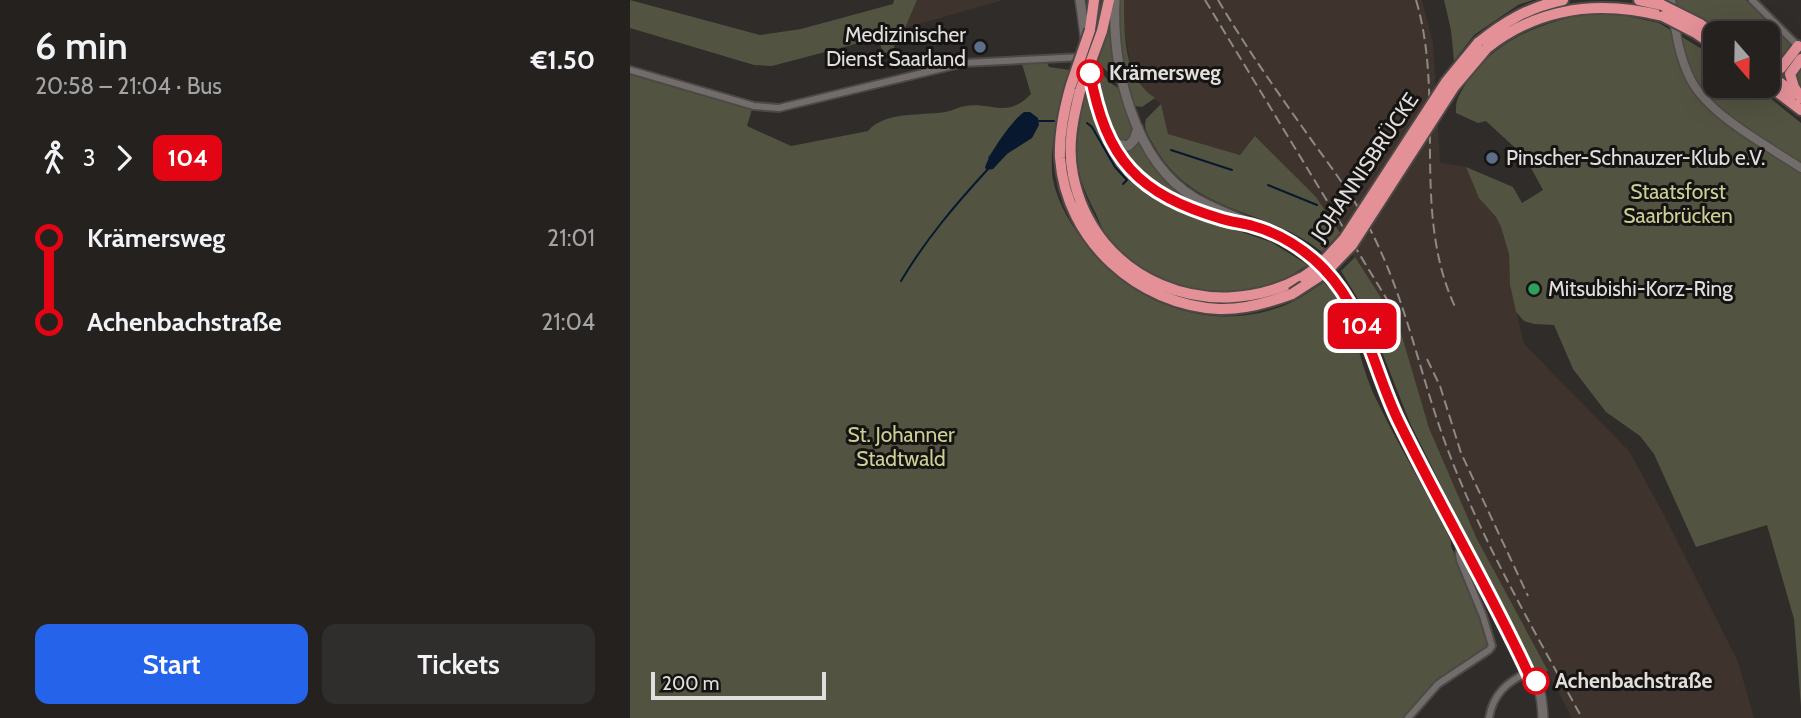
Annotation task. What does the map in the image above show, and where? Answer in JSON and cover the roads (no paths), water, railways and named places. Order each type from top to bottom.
[{"type":"highway","points":[[1076,88],[1094,0]]},
{"type":"highway","points":[[1076,88],[1102,31],[1109,0]]},
{"type":"highway","points":[[1482,46],[1510,19],[1528,10],[1563,0]]},
{"type":"highway","points":[[1639,0],[1665,7],[1703,34]]},
{"type":"highway","points":[[1482,46],[1532,19],[1572,7],[1665,7]]},
{"type":"highway","points":[[1698,29],[1703,30]]},
{"type":"highway","name":"JOHANNISBRÜCKE","points":[[1076,88],[1071,133],[1072,173],[1089,220],[1107,246],[1142,274],[1166,287],[1189,294],[1226,299],[1247,298],[1268,292],[1308,274],[1345,239],[1446,82],[1482,46]]},
{"type":"highway","name":"JOHANNISBRÜCKE","points":[[1076,88],[1060,133],[1060,161],[1066,188],[1083,230],[1111,264],[1148,290],[1192,306],[1238,308],[1292,294],[1326,272],[1352,245],[1482,46]]},
{"type":"highway","points":[[1780,69],[1800,48]]},
{"type":"highway","points":[[1801,59],[1790,74],[1801,98]]},
{"type":"highway","points":[[1780,81],[1801,98]]},
{"type":"highway","points":[[1780,94],[1801,110]]},
{"type":"main road","points":[[1080,0],[1095,99],[1111,143],[1128,168],[1158,193],[1202,213],[1253,226]]},
{"type":"main road","points":[[1115,0],[1118,60],[1127,97],[1138,128],[1153,156],[1176,184],[1201,201],[1288,241],[1312,257],[1345,293],[1360,319],[1389,400],[1529,673],[1542,716]]},
{"type":"main road","points":[[1111,143],[1128,146],[1134,140],[1138,128]]},
{"type":"street","points":[[1752,0],[1800,48]]},
{"type":"street","points":[[1665,7],[1695,87],[1725,117],[1801,168]]},
{"type":"street","points":[[630,69],[754,106],[779,108],[964,63],[1088,57]]},
{"type":"street","points":[[1408,718],[1438,684],[1492,646],[1460,560],[1462,542]]},
{"type":"street","points":[[1489,718],[1500,690],[1529,673]]},
{"type":"water","points":[[1024,112],[1030,112],[1038,118],[1039,125],[1032,138],[1008,153],[993,169],[987,170],[987,162],[996,146]]},
{"type":"waterway","points":[[1039,121],[1054,121]]},
{"type":"waterway","points":[[1087,123],[1115,167],[1127,180],[1123,184]]},
{"type":"waterway","points":[[1171,150],[1232,170]]},
{"type":"waterway","points":[[901,281],[942,223],[988,169]]},
{"type":"waterway","points":[[1268,185],[1317,205]]},
{"type":"railway","points":[[1205,0],[1397,316]]},
{"type":"railway","points":[[1218,0],[1270,81],[1347,190],[1370,229],[1394,285],[1439,425],[1463,487],[1511,588],[1582,718]]},
{"type":"railway","points":[[1416,0],[1428,77],[1431,195],[1435,234],[1442,272],[1456,309]]},
{"type":"railway","points":[[1427,359],[1440,386],[1461,453],[1528,596]]},
{"type":"place","name":"Medizinischer Dienst Saarland","points":[[980,47]]},
{"type":"place","name":"Krämersweg","points":[[1090,73]]},
{"type":"place","name":"Pinscher-Schnauzer-Klub e.V.","points":[[1492,158]]},
{"type":"place","name":"Mitsubishi-Korz-Ring","points":[[1534,289]]},
{"type":"place","name":"Achenbachstraße","points":[[1536,681]]},
{"type":"park label","name":"Staatsforst Saarbrücken","points":[[1678,204]]},
{"type":"park label","name":"St. Johanner Stadtwald","points":[[901,447]]}]
